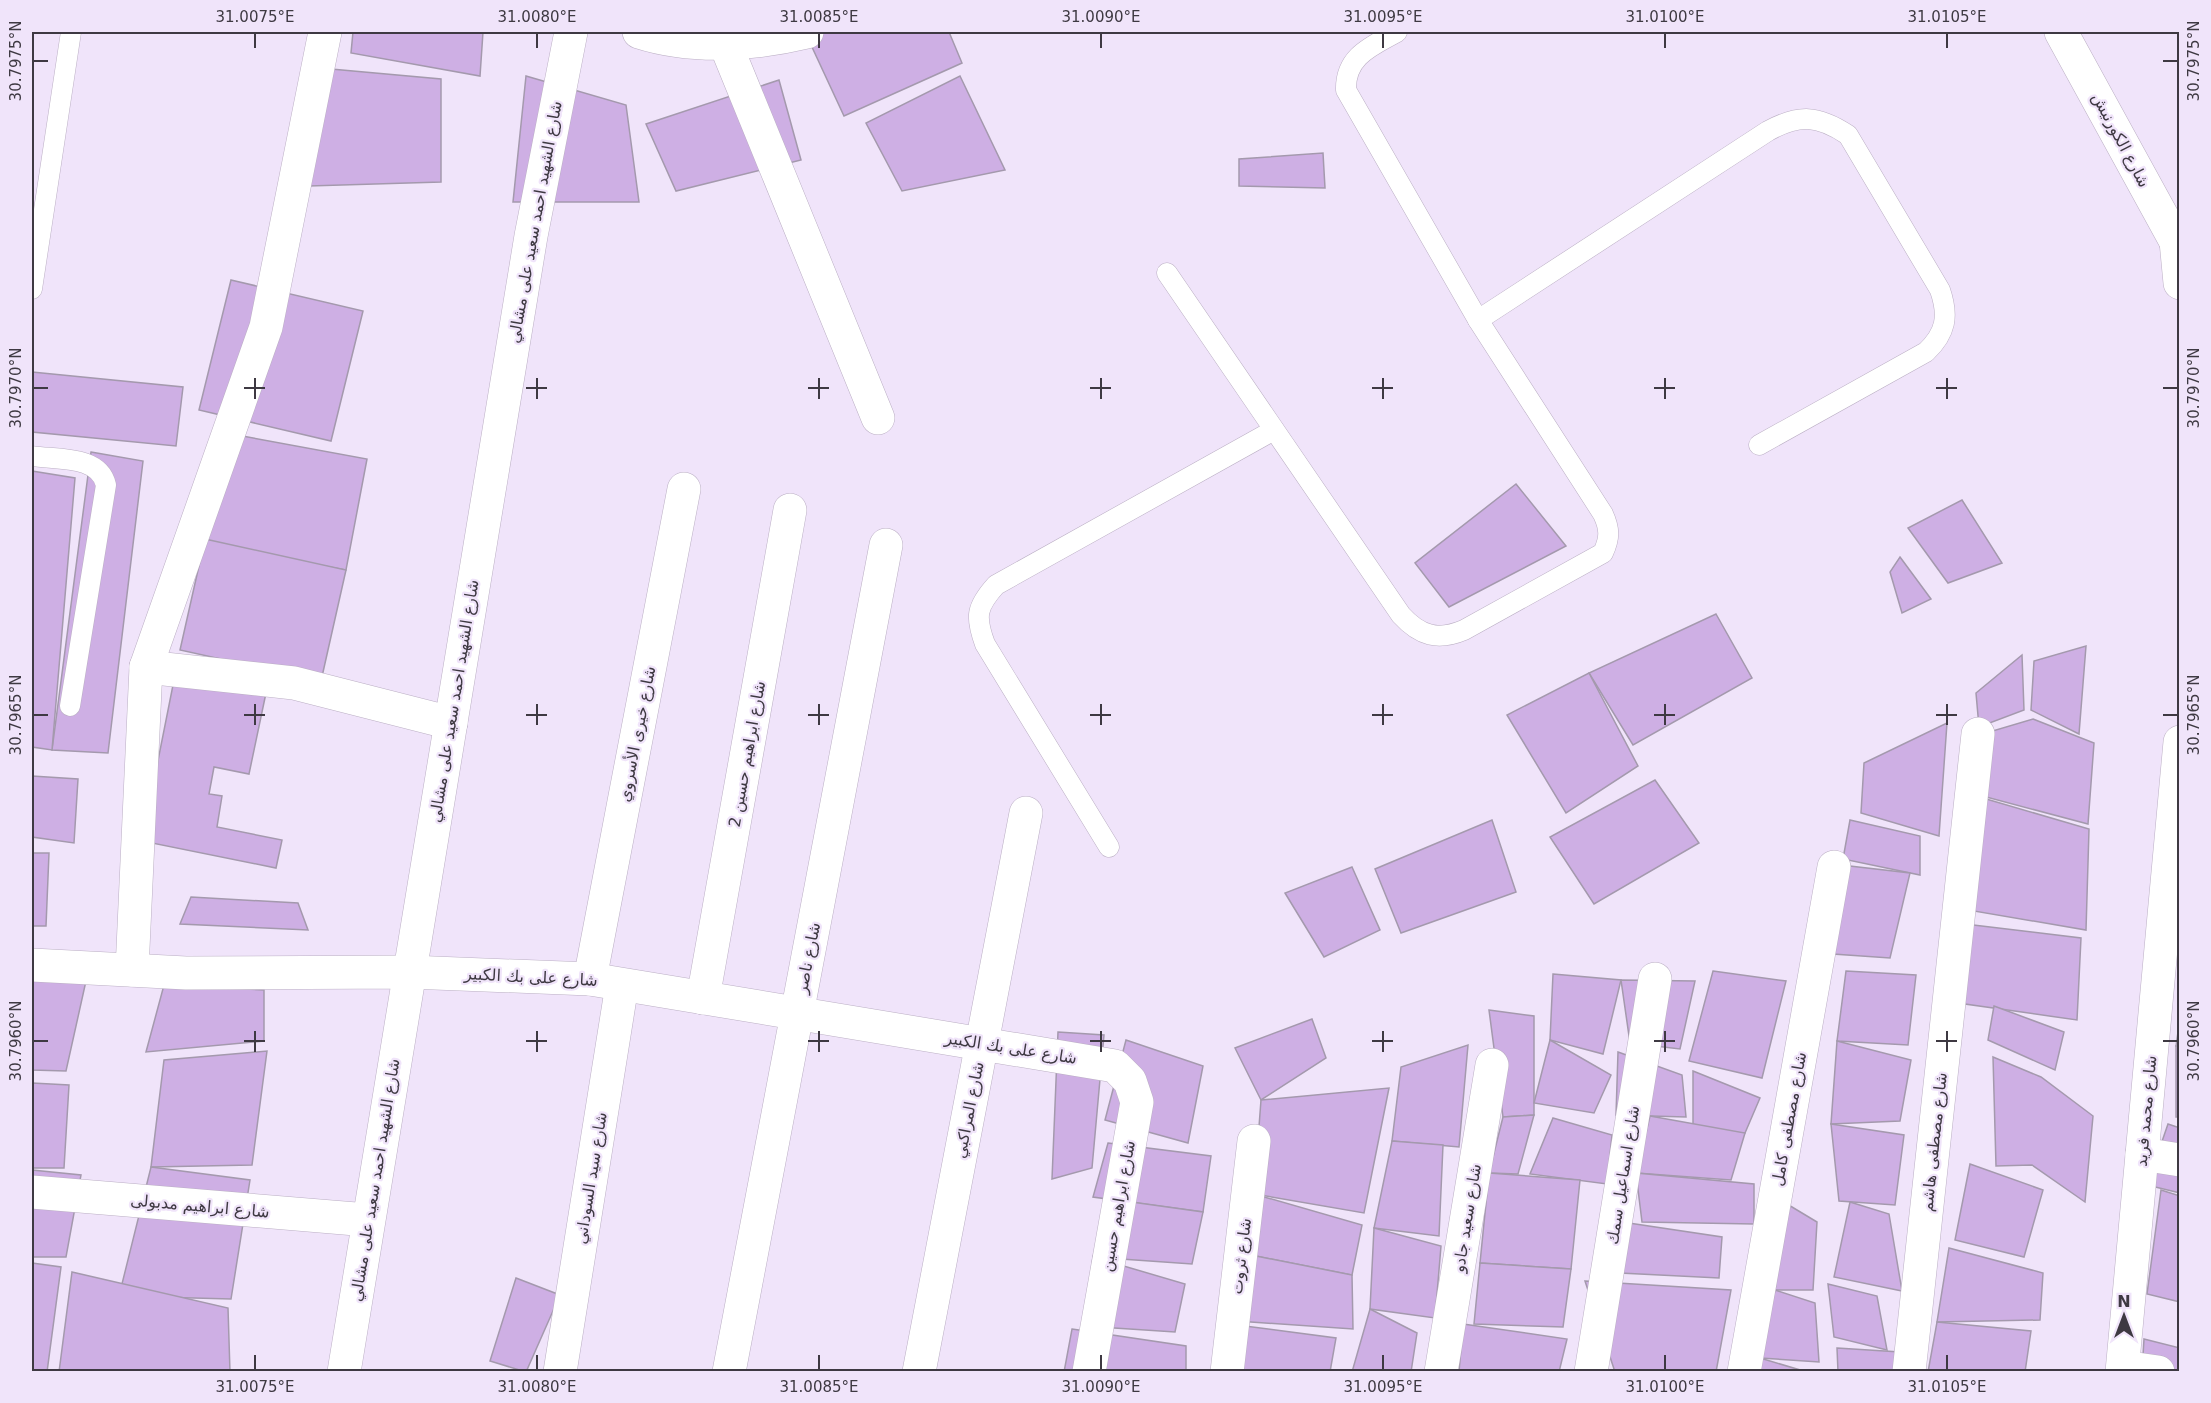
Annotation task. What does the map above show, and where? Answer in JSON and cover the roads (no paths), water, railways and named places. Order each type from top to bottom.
[{"type":"street","points":[[132,970],[146,667],[266,327],[325,32]]},
{"type":"street","name":"شارع الشهيد احمد سعيد على مشالي","points":[[344,1371],[531,236],[572,32]]},
{"type":"street","points":[[639,32],[673,41],[725,43],[784,37],[807,32]]},
{"type":"street","name":"شارع الكورنيش","points":[[2061,32],[2178,245]]},
{"type":"street","points":[[725,43],[878,418]]},
{"type":"street","points":[[2178,245],[2180,284]]},
{"type":"street","name":"شارع خيرى الأسروي","points":[[590,979],[684,489]]},
{"type":"street","name":"شارع ابراهيم حسين 2","points":[[703,998],[790,510]]},
{"type":"street","name":"شارع ناصر","points":[[729,1371],[886,545]]},
{"type":"street","points":[[146,667],[294,683],[451,723]]},
{"type":"street","name":"شارع مصطفى هاشم","points":[[1909,1371],[1978,734]]},
{"type":"street","name":"شارع محمد فريد","points":[[2122,1369],[2180,742]]},
{"type":"street","name":"شارع المراكبي","points":[[919,1371],[1026,813]]},
{"type":"street","name":"شارع مصطفى كامل","points":[[1744,1371],[1834,867]]},
{"type":"street","name":"شارع على بك الكبير","points":[[32,965],[132,970],[300,974],[409,972],[590,979],[797,1015],[1096,1062]]},
{"type":"street","name":"شارع اسماعيل سمك","points":[[1591,1371],[1655,979]]},
{"type":"street","name":"شارع سيد السوداني","points":[[560,1371],[622,984]]},
{"type":"street","name":"شارع ابراهيم حسين","points":[[1089,1371],[1137,1102],[1130,1081],[1115,1066],[1096,1062]]},
{"type":"street","name":"شارع سعيد جادو","points":[[1441,1371],[1492,1065]]},
{"type":"street","name":"شارع ثروت","points":[[1227,1371],[1254,1141]]},
{"type":"street","points":[[2142,1154],[2180,1160]]},
{"type":"street","name":"شارع ابراهيم مدبولى","points":[[32,1192],[368,1220]]},
{"type":"street","points":[[2122,1369],[2158,1371]]},
{"type":"lane","points":[[32,289],[71,32]]},
{"type":"lane","points":[[1167,273],[1401,615],[1413,628],[1430,636],[1448,637],[1603,553],[1608,541],[1609,527],[1478,320],[1346,90],[1346,76],[1351,63],[1361,52],[1397,32]]},
{"type":"lane","points":[[1478,320],[1768,131],[1787,121],[1809,118],[1830,123],[1848,135],[1940,290],[1946,306],[1946,324],[1939,340],[1926,352],[1759,445]]},
{"type":"lane","points":[[1109,847],[985,644],[977,623],[982,600],[996,585],[1274,430]]},
{"type":"lane","points":[[32,456],[90,464],[104,476],[106,485],[70,706]]}]
